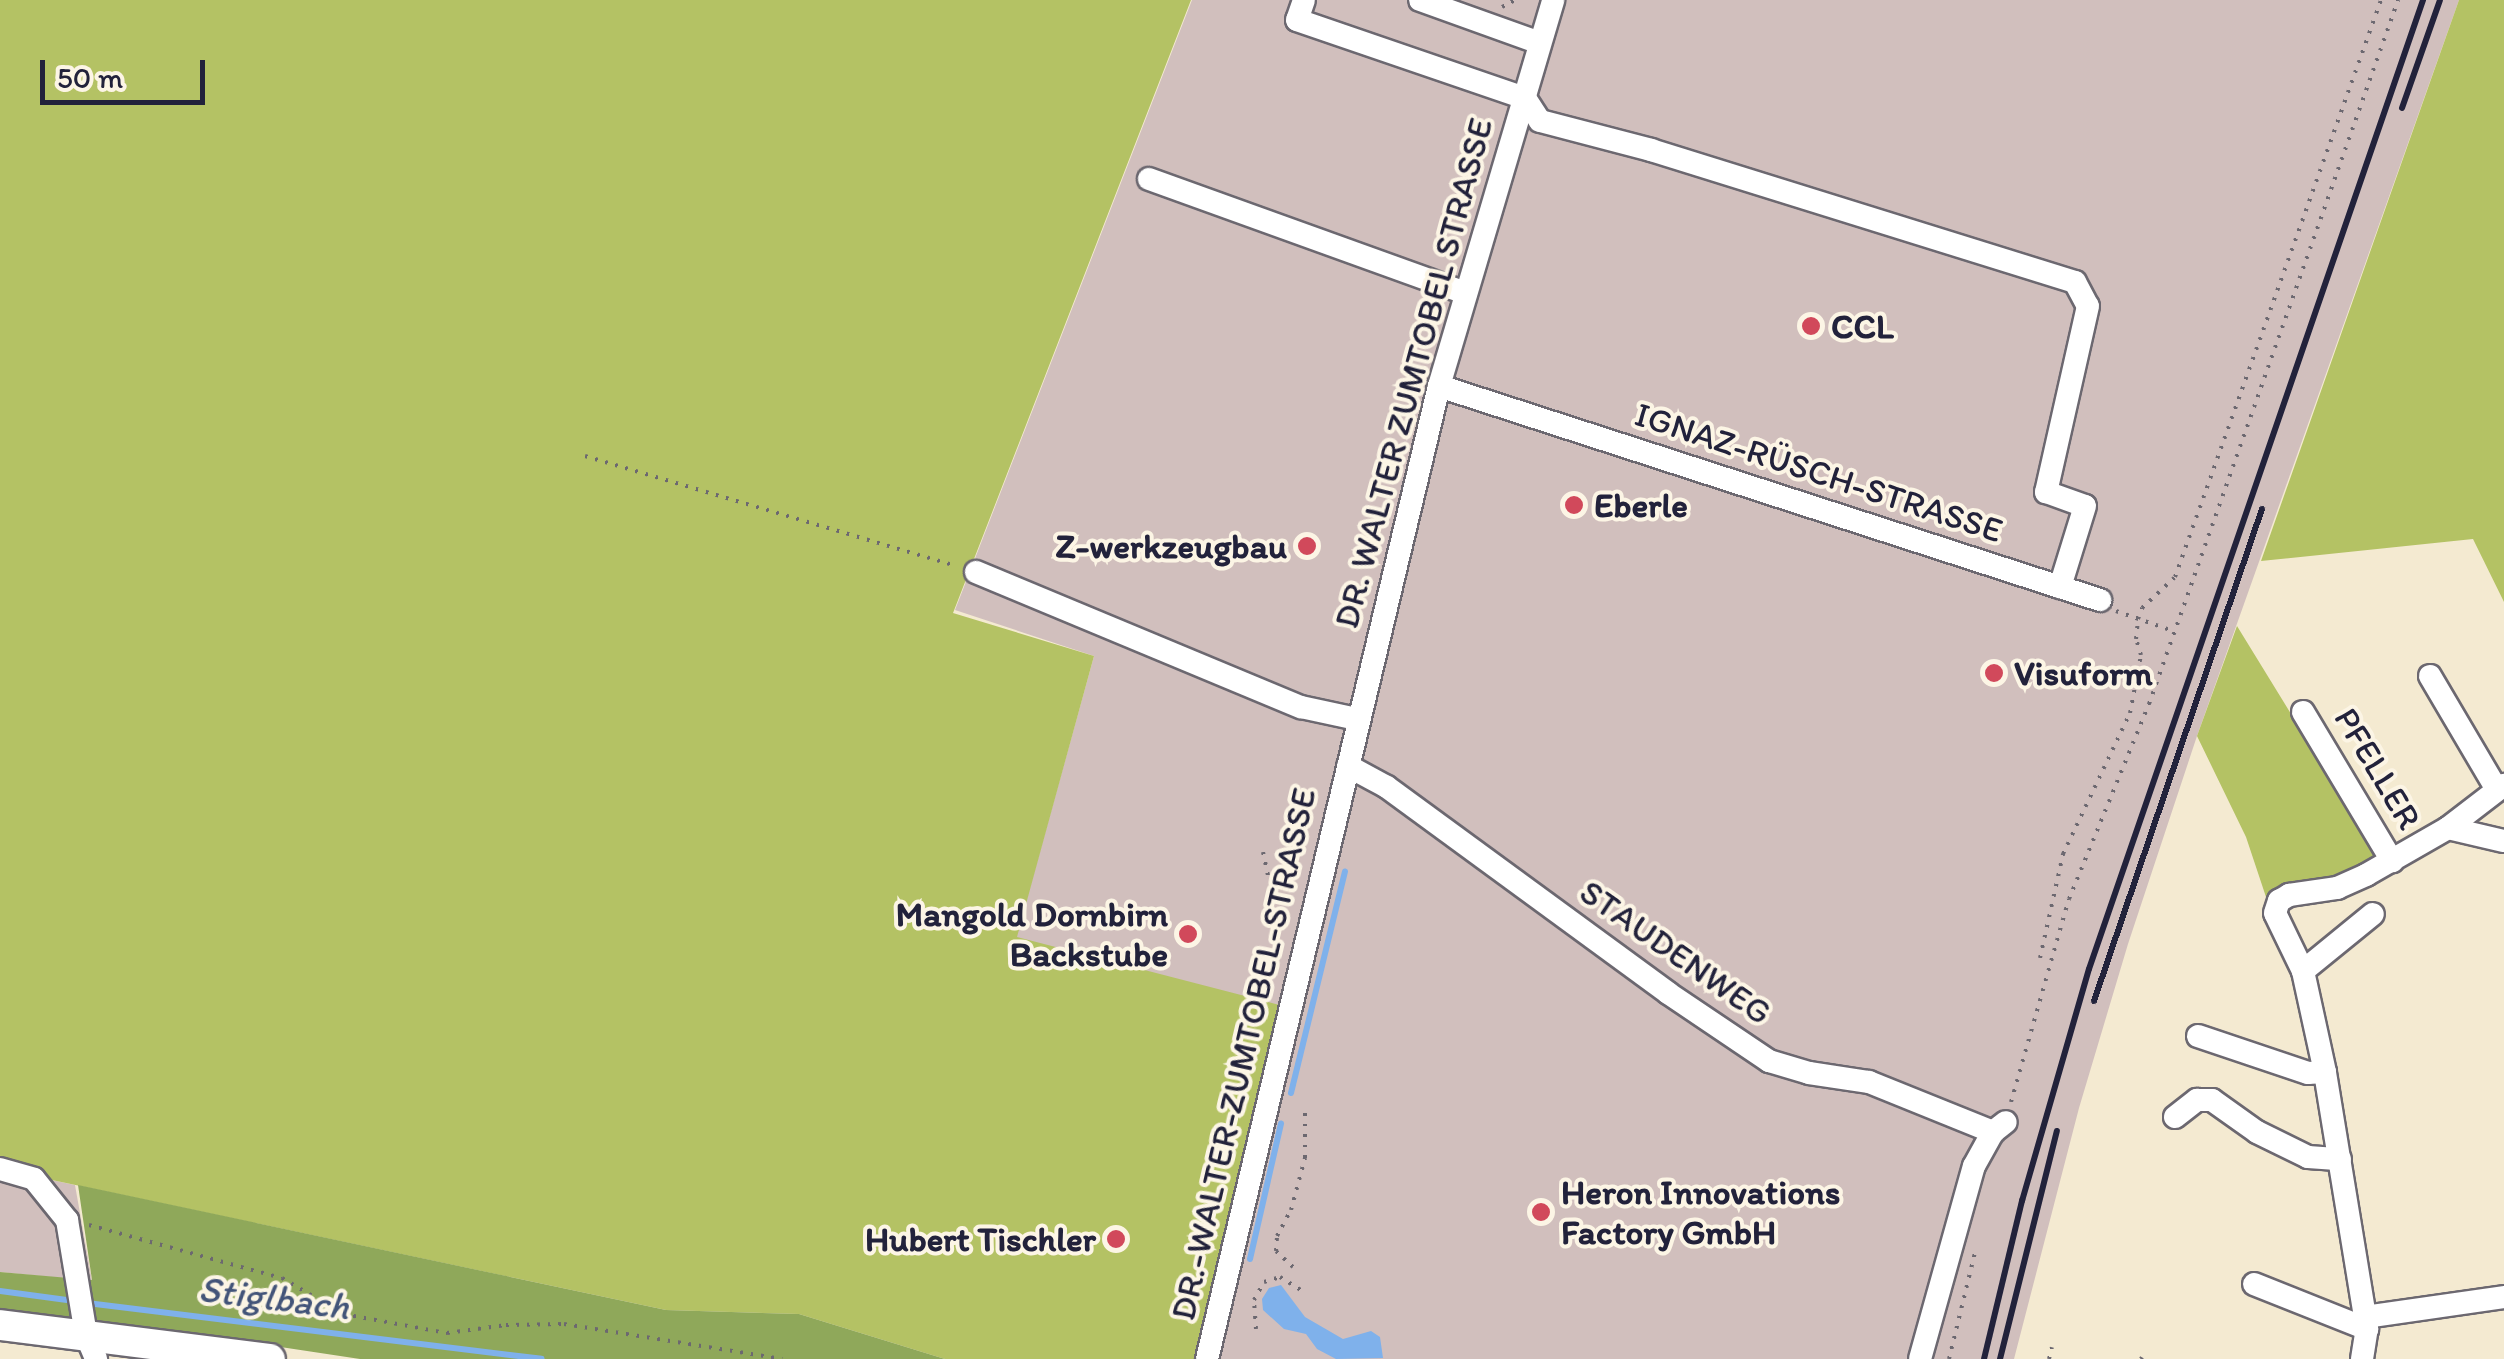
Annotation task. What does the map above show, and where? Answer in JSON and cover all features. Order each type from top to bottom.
[{"type":"main road","points":[[0,1325],[270,1359]]},
{"type":"street","points":[[1304,0],[1297,20],[1525,98],[1540,121],[1651,150],[2075,282],[2088,306],[2046,492],[2085,506],[2060,587]]},
{"type":"street","points":[[1420,0],[1540,43]]},
{"type":"street","name":"DR. WALTER ZUMTOBEL STRASSE","points":[[1348,766],[1356,718],[1439,386],[1553,0]]},
{"type":"street","points":[[1149,179],[1465,293]]},
{"type":"street","name":"IGNAZ-RÜSCH-STRASSE","points":[[1439,386],[2100,600]]},
{"type":"street","points":[[976,572],[1301,707],[1356,718]]},
{"type":"street","name":"PFELLER","points":[[2303,972],[2275,912],[2279,901],[2289,895],[2336,888],[2392,861],[2448,828],[2500,786],[2430,676]]},
{"type":"street","name":"PFELLER","points":[[2303,712],[2392,861]]},
{"type":"street","name":"STAUDENWEG","points":[[1348,766],[1387,787],[1769,1060],[1809,1073],[1869,1082],[1999,1127]]},
{"type":"street","name":"DR.-WALTER-ZUMTOBEL-STRASSE","points":[[1207,1359],[1348,766]]},
{"type":"street","points":[[2448,828],[2504,841]]},
{"type":"street","points":[[2362,1359],[2366,1323],[2325,1072],[2303,972],[2373,914]]},
{"type":"street","points":[[2198,1036],[2308,1073],[2325,1072]]},
{"type":"street","points":[[2175,1117],[2197,1100],[2212,1100],[2257,1132],[2308,1158],[2340,1159]]},
{"type":"street","points":[[1920,1359],[1974,1166],[1999,1127]]},
{"type":"street","points":[[0,1169],[34,1178],[67,1220],[88,1337]]},
{"type":"street","points":[[2254,1284],[2366,1323],[2504,1297]]},
{"type":"path","points":[[2040,958],[2064,854],[2130,713],[2142,655],[2136,639],[2138,619],[2152,597],[2174,577],[2380,0]]},
{"type":"path","points":[[1999,1127],[2068,900],[2152,694],[2398,0]]},
{"type":"path","points":[[585,456],[976,572]]},
{"type":"path","points":[[2100,600],[2104,608],[2173,630]]},
{"type":"path","points":[[1263,852],[1268,875]]},
{"type":"path","points":[[1293,1268],[1276,1251],[1276,1236],[1290,1210],[1305,1158],[1305,1112]]},
{"type":"path","points":[[67,1220],[282,1278],[343,1314],[447,1333],[564,1324],[782,1359]]},
{"type":"path","points":[[1256,1329],[1254,1300],[1264,1282],[1280,1277],[1301,1290]]},
{"type":"path","points":[[2049,1359],[2052,1347]]},
{"type":"shaded area","points":[[1192,0],[2459,0],[2197,736],[2128,944],[2079,1108],[2014,1359],[1204,1359],[1016,938],[1094,656],[955,610]]},
{"type":"shaded area","points":[[0,1169],[75,1185],[92,1281],[0,1272]]},
{"type":"green space","points":[[0,0],[1191,0],[953,613],[1094,656],[1017,937],[1287,1007],[1204,1359],[945,1359],[799,1314],[666,1310],[0,1169]]},
{"type":"green space","points":[[2459,0],[2504,0],[2504,602],[2473,539],[2261,561]]},
{"type":"green space","points":[[2237,626],[2379,857],[2345,877],[2280,887],[2266,897],[2246,837],[2197,736]]},
{"type":"green space","points":[[78,1185],[666,1310],[799,1314],[945,1359],[360,1359],[143,1326],[0,1312],[0,1272],[92,1280]]},
{"type":"water","points":[[1281,1285],[1305,1317],[1343,1339],[1371,1331],[1380,1337],[1383,1358],[1336,1359],[1317,1349],[1306,1334],[1284,1329],[1263,1310],[1262,1299],[1269,1288]]},
{"type":"waterway","points":[[1291,1093],[1345,872]]},
{"type":"waterway","points":[[1250,1259],[1281,1124]]},
{"type":"waterway","name":"Stiglbach","points":[[0,1291],[74,1301]]},
{"type":"waterway","name":"Stiglbach","points":[[87,1303],[542,1359]]},
{"type":"railway","points":[[1984,1359],[2022,1201],[2089,969],[2423,0]]},
{"type":"railway","points":[[2402,108],[2440,0]]},
{"type":"railway","points":[[2094,1001],[2262,509]]},
{"type":"railway","points":[[2000,1359],[2057,1131]]},
{"type":"place","name":"CCL","points":[[1811,326]]},
{"type":"place","name":"Eberle","points":[[1574,505]]},
{"type":"place","name":"Z-werkzeugbau","points":[[1307,546]]},
{"type":"place","name":"Visuform","points":[[1994,673]]},
{"type":"place","name":"Mangold Dornbirn Backstube","points":[[1188,934]]},
{"type":"place","name":"Heron Innovations Factory GmbH","points":[[1541,1212]]},
{"type":"place","name":"Hubert Tischler","points":[[1116,1239]]}]
